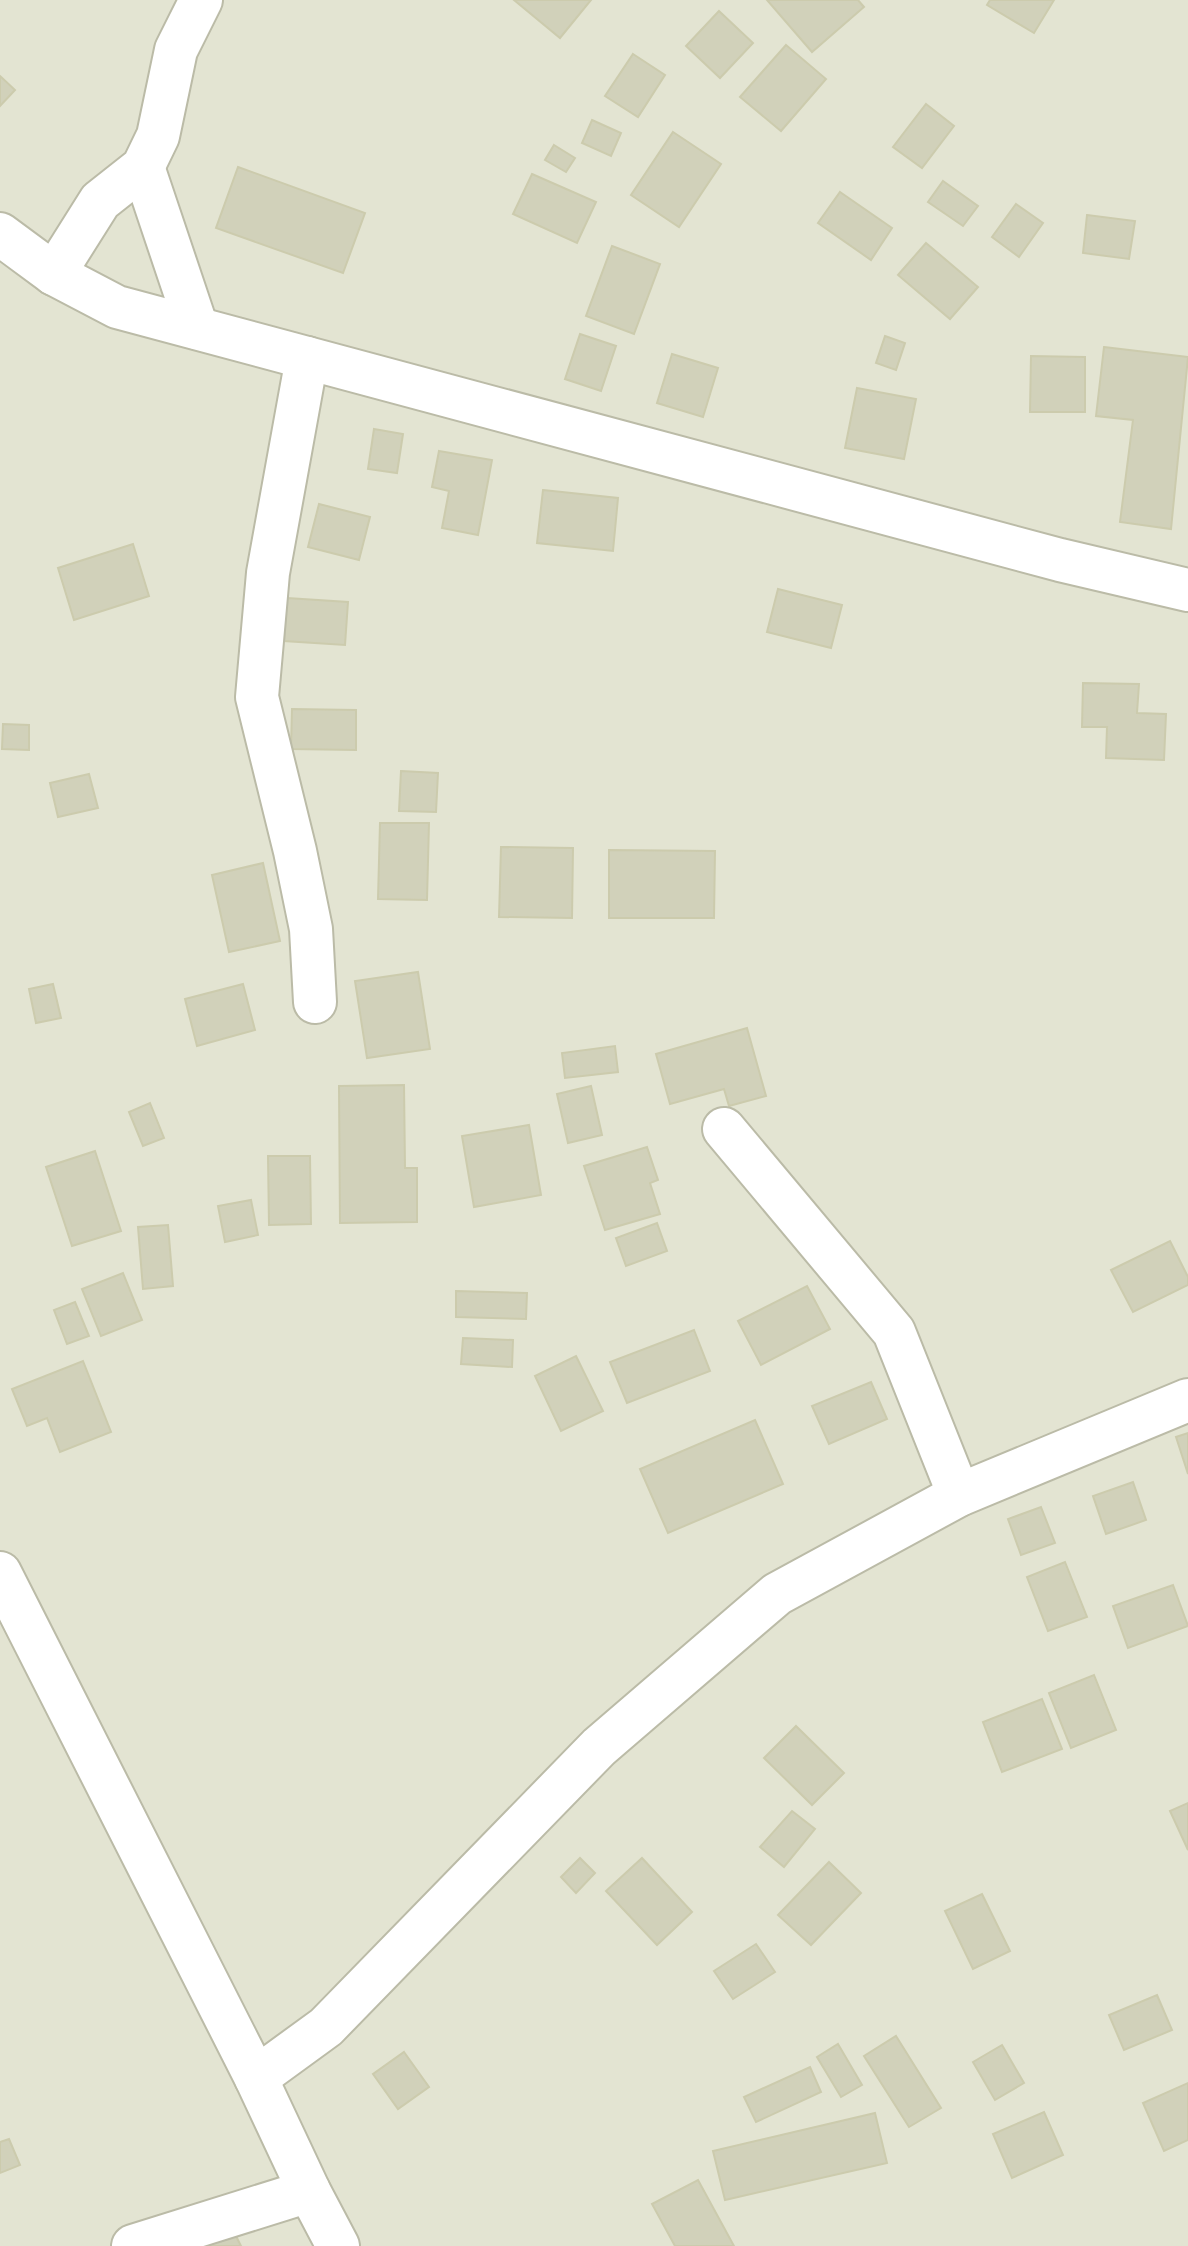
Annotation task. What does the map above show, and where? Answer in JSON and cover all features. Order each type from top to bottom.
[{"type":"street","points":[[54,274],[100,201],[143,167],[158,136],[176,50],[201,0]]},
{"type":"street","points":[[143,167],[197,328]]},
{"type":"street","points":[[0,234],[54,274],[117,307],[1045,556],[1188,590]]},
{"type":"street","points":[[307,358],[268,573],[257,697],[311,929],[315,1002]]},
{"type":"street","points":[[724,1129],[894,1332],[959,1495]]},
{"type":"street","points":[[256,2078],[326,2027],[599,1747],[777,1594],[959,1495],[1188,1400]]},
{"type":"street","points":[[0,1573],[338,2246]]},
{"type":"street","points":[[133,2246],[309,2191]]},
{"type":"shaded area","points":[[0,0],[1188,0],[1188,2246],[0,2246]]},
{"type":"building","points":[[514,0],[591,0],[560,38]]},
{"type":"building","points":[[767,0],[858,0],[864,7],[812,52]]},
{"type":"building","points":[[990,0],[1054,0],[1034,33],[987,5]]},
{"type":"building","points":[[719,11],[753,43],[720,78],[686,46]]},
{"type":"building","points":[[786,45],[826,79],[781,131],[740,97]]},
{"type":"building","points":[[633,54],[665,75],[638,117],[605,96]]},
{"type":"building","points":[[0,76],[15,90],[0,106]]},
{"type":"building","points":[[926,104],[954,126],[922,168],[893,147]]},
{"type":"building","points":[[592,120],[621,133],[611,156],[582,143]]},
{"type":"building","points":[[673,132],[721,164],[679,227],[631,195]]},
{"type":"building","points":[[554,145],[575,158],[566,172],[545,160]]},
{"type":"building","points":[[238,167],[365,213],[343,273],[216,228]]},
{"type":"building","points":[[532,174],[596,202],[577,243],[513,214]]},
{"type":"building","points":[[943,181],[978,206],[963,226],[928,202]]},
{"type":"building","points":[[840,192],[892,228],[871,260],[818,223]]},
{"type":"building","points":[[1016,204],[1043,223],[1019,257],[992,237]]},
{"type":"building","points":[[1087,215],[1135,221],[1129,259],[1083,253]]},
{"type":"building","points":[[926,243],[978,287],[950,319],[898,275]]},
{"type":"building","points":[[612,246],[660,264],[634,334],[586,316]]},
{"type":"building","points":[[580,334],[616,346],[601,391],[565,379]]},
{"type":"building","points":[[885,336],[905,343],[896,370],[876,363]]},
{"type":"building","points":[[1104,347],[1188,357],[1171,529],[1120,522],[1133,420],[1096,416]]},
{"type":"building","points":[[672,354],[718,368],[703,417],[657,403]]},
{"type":"building","points":[[1031,356],[1085,357],[1085,412],[1030,412]]},
{"type":"building","points":[[857,388],[916,399],[904,459],[845,448]]},
{"type":"building","points":[[374,429],[403,434],[397,473],[368,469]]},
{"type":"building","points":[[439,451],[492,460],[478,535],[442,528],[449,491],[432,487]]},
{"type":"building","points":[[543,490],[618,498],[613,551],[537,543]]},
{"type":"building","points":[[319,504],[370,517],[359,560],[308,547]]},
{"type":"building","points":[[133,544],[149,596],[74,620],[58,568]]},
{"type":"building","points":[[778,589],[842,605],[831,648],[767,632]]},
{"type":"building","points":[[287,598],[348,602],[345,645],[284,641]]},
{"type":"building","points":[[1083,683],[1139,684],[1137,713],[1166,714],[1164,760],[1106,758],[1107,727],[1082,727]]},
{"type":"building","points":[[292,709],[356,710],[356,750],[291,749]]},
{"type":"building","points":[[3,724],[29,725],[29,750],[2,749]]},
{"type":"building","points":[[401,771],[438,773],[436,812],[399,811]]},
{"type":"building","points":[[89,774],[98,808],[58,817],[50,783]]},
{"type":"building","points":[[380,823],[429,823],[427,900],[378,899]]},
{"type":"building","points":[[501,847],[573,848],[572,918],[499,917]]},
{"type":"building","points":[[609,850],[715,851],[714,918],[609,918]]},
{"type":"building","points":[[263,863],[280,941],[229,952],[212,875]]},
{"type":"building","points":[[418,972],[430,1049],[367,1058],[355,981]]},
{"type":"building","points":[[53,984],[61,1018],[36,1023],[29,989]]},
{"type":"building","points":[[243,984],[255,1030],[197,1046],[185,999]]},
{"type":"building","points":[[747,1028],[766,1096],[729,1106],[724,1089],[670,1104],[656,1054]]},
{"type":"building","points":[[615,1046],[618,1072],[565,1078],[562,1053]]},
{"type":"building","points":[[404,1085],[405,1168],[417,1168],[417,1222],[340,1223],[339,1086]]},
{"type":"building","points":[[591,1086],[602,1135],[568,1143],[557,1094]]},
{"type":"building","points":[[150,1103],[164,1138],[143,1146],[129,1112]]},
{"type":"building","points":[[529,1125],[541,1195],[474,1207],[462,1136]]},
{"type":"building","points":[[647,1147],[658,1180],[650,1183],[660,1214],[605,1230],[584,1166]]},
{"type":"building","points":[[95,1151],[121,1231],[72,1246],[46,1167]]},
{"type":"building","points":[[268,1156],[310,1156],[311,1224],[269,1225]]},
{"type":"building","points":[[251,1200],[258,1235],[225,1242],[218,1206]]},
{"type":"building","points":[[657,1223],[667,1251],[626,1266],[616,1238]]},
{"type":"building","points":[[168,1225],[173,1286],[143,1289],[138,1227]]},
{"type":"building","points":[[1170,1241],[1188,1277],[1188,1285],[1133,1312],[1111,1270]]},
{"type":"building","points":[[123,1273],[142,1320],[101,1336],[82,1289]]},
{"type":"building","points":[[807,1286],[830,1329],[761,1365],[738,1321]]},
{"type":"building","points":[[456,1291],[527,1293],[526,1319],[456,1317]]},
{"type":"building","points":[[75,1302],[89,1336],[67,1344],[54,1310]]},
{"type":"building","points":[[694,1330],[710,1371],[627,1403],[610,1362]]},
{"type":"building","points":[[463,1338],[513,1340],[512,1367],[461,1364]]},
{"type":"building","points":[[576,1356],[603,1411],[561,1431],[535,1376]]},
{"type":"building","points":[[83,1361],[111,1432],[60,1452],[47,1418],[27,1426],[12,1389]]},
{"type":"building","points":[[871,1382],[887,1419],[829,1444],[812,1406]]},
{"type":"building","points":[[755,1420],[783,1484],[668,1533],[640,1469]]},
{"type":"building","points":[[1188,1433],[1188,1474],[1176,1437]]},
{"type":"building","points":[[1133,1482],[1146,1520],[1106,1534],[1093,1496]]},
{"type":"building","points":[[1041,1507],[1055,1543],[1021,1555],[1008,1519]]},
{"type":"building","points":[[1065,1562],[1087,1617],[1048,1631],[1027,1577]]},
{"type":"building","points":[[1173,1585],[1188,1626],[1128,1648],[1113,1606]]},
{"type":"building","points":[[1094,1675],[1116,1730],[1071,1748],[1049,1693]]},
{"type":"building","points":[[1042,1699],[1062,1749],[1002,1772],[983,1722]]},
{"type":"building","points":[[796,1726],[844,1773],[812,1805],[764,1758]]},
{"type":"building","points":[[1188,1803],[1188,1850],[1170,1811]]},
{"type":"building","points":[[792,1811],[815,1829],[784,1867],[760,1847]]},
{"type":"building","points":[[580,1858],[595,1873],[576,1893],[561,1877]]},
{"type":"building","points":[[642,1858],[692,1912],[657,1945],[606,1891]]},
{"type":"building","points":[[829,1862],[861,1893],[811,1945],[778,1915]]},
{"type":"building","points":[[982,1894],[1010,1951],[973,1969],[945,1911]]},
{"type":"building","points":[[756,1944],[775,1972],[733,1999],[714,1971]]},
{"type":"building","points":[[1157,1995],[1172,2030],[1124,2050],[1109,2015]]},
{"type":"building","points":[[896,2036],[941,2108],[909,2127],[864,2056]]},
{"type":"building","points":[[838,2044],[862,2085],[841,2097],[817,2057]]},
{"type":"building","points":[[1002,2045],[1024,2083],[995,2100],[973,2062]]},
{"type":"building","points":[[404,2052],[429,2087],[398,2109],[373,2074]]},
{"type":"building","points":[[810,2067],[821,2092],[756,2122],[744,2097]]},
{"type":"building","points":[[1188,2083],[1188,2140],[1164,2151],[1143,2103]]},
{"type":"building","points":[[1044,2112],[1063,2155],[1012,2178],[993,2134]]},
{"type":"building","points":[[875,2113],[887,2163],[725,2200],[713,2151]]},
{"type":"building","points":[[9,2139],[20,2165],[0,2173],[0,2142]]},
{"type":"building","points":[[698,2180],[734,2246],[675,2246],[652,2204]]},
{"type":"building","points":[[233,2230],[241,2246],[199,2246]]}]
